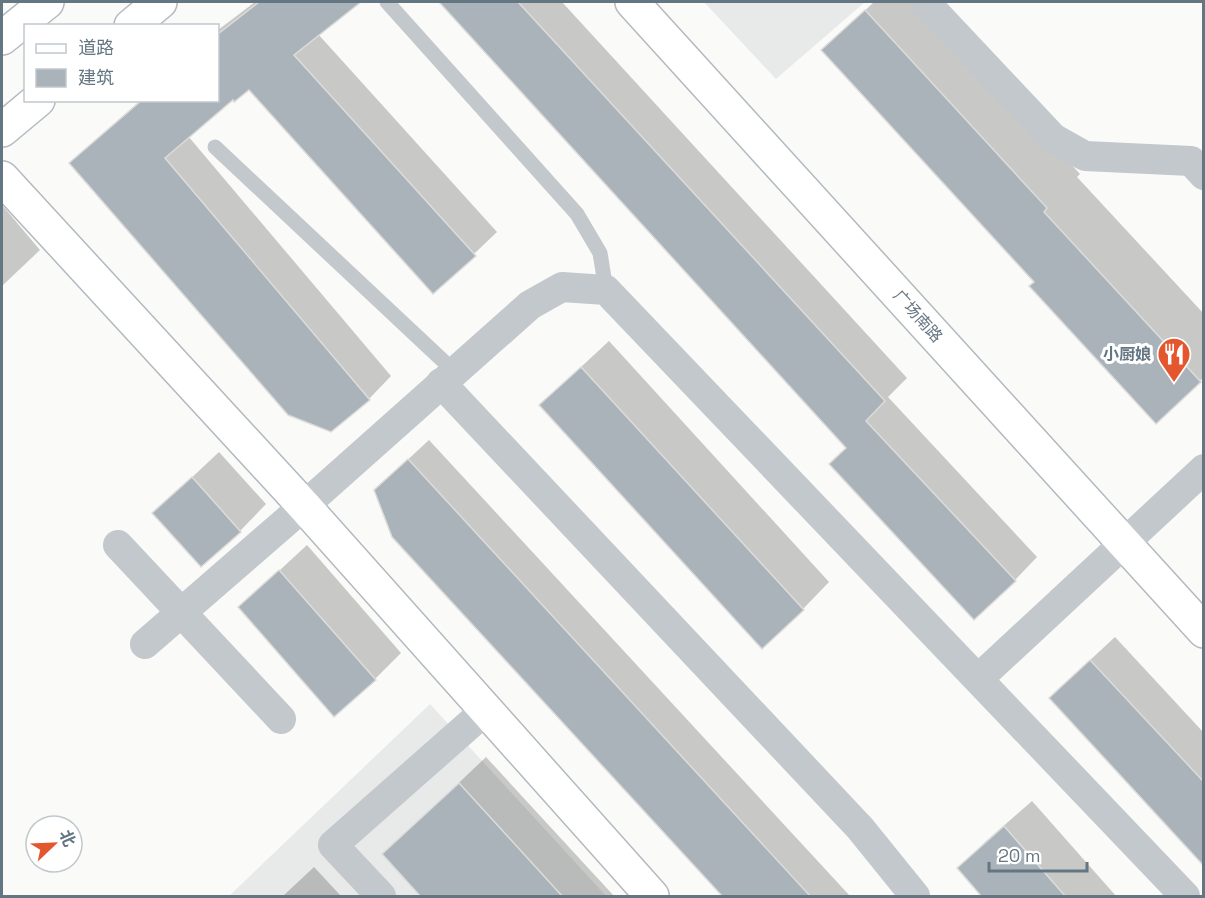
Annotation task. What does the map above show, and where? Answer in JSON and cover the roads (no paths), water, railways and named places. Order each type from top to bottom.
[{"type":"street","points":[[2,38],[47,2]]},
{"type":"street","points":[[133,24],[160,2]]},
{"type":"street","name":"广场南路","points":[[632,2],[1203,631]]},
{"type":"street","points":[[925,2],[1053,138],[1084,156],[1191,161],[1203,175]]},
{"type":"street","points":[[2,130],[36,102]]},
{"type":"street","points":[[2,178],[304,506],[652,897]]},
{"type":"street","points":[[145,644],[530,305],[562,287],[606,290],[1185,897]]},
{"type":"street","points":[[448,378],[860,828],[915,897]]},
{"type":"street","points":[[978,679],[1203,469]]},
{"type":"street","points":[[118,544],[281,719]]},
{"type":"street","points":[[381,897],[333,845],[486,710]]},
{"type":"lane","points":[[387,2],[577,214],[600,253],[606,290]]},
{"type":"lane","points":[[215,147],[448,378]]},
{"type":"place","name":"小厨娘","points":[[1174,383]]}]
